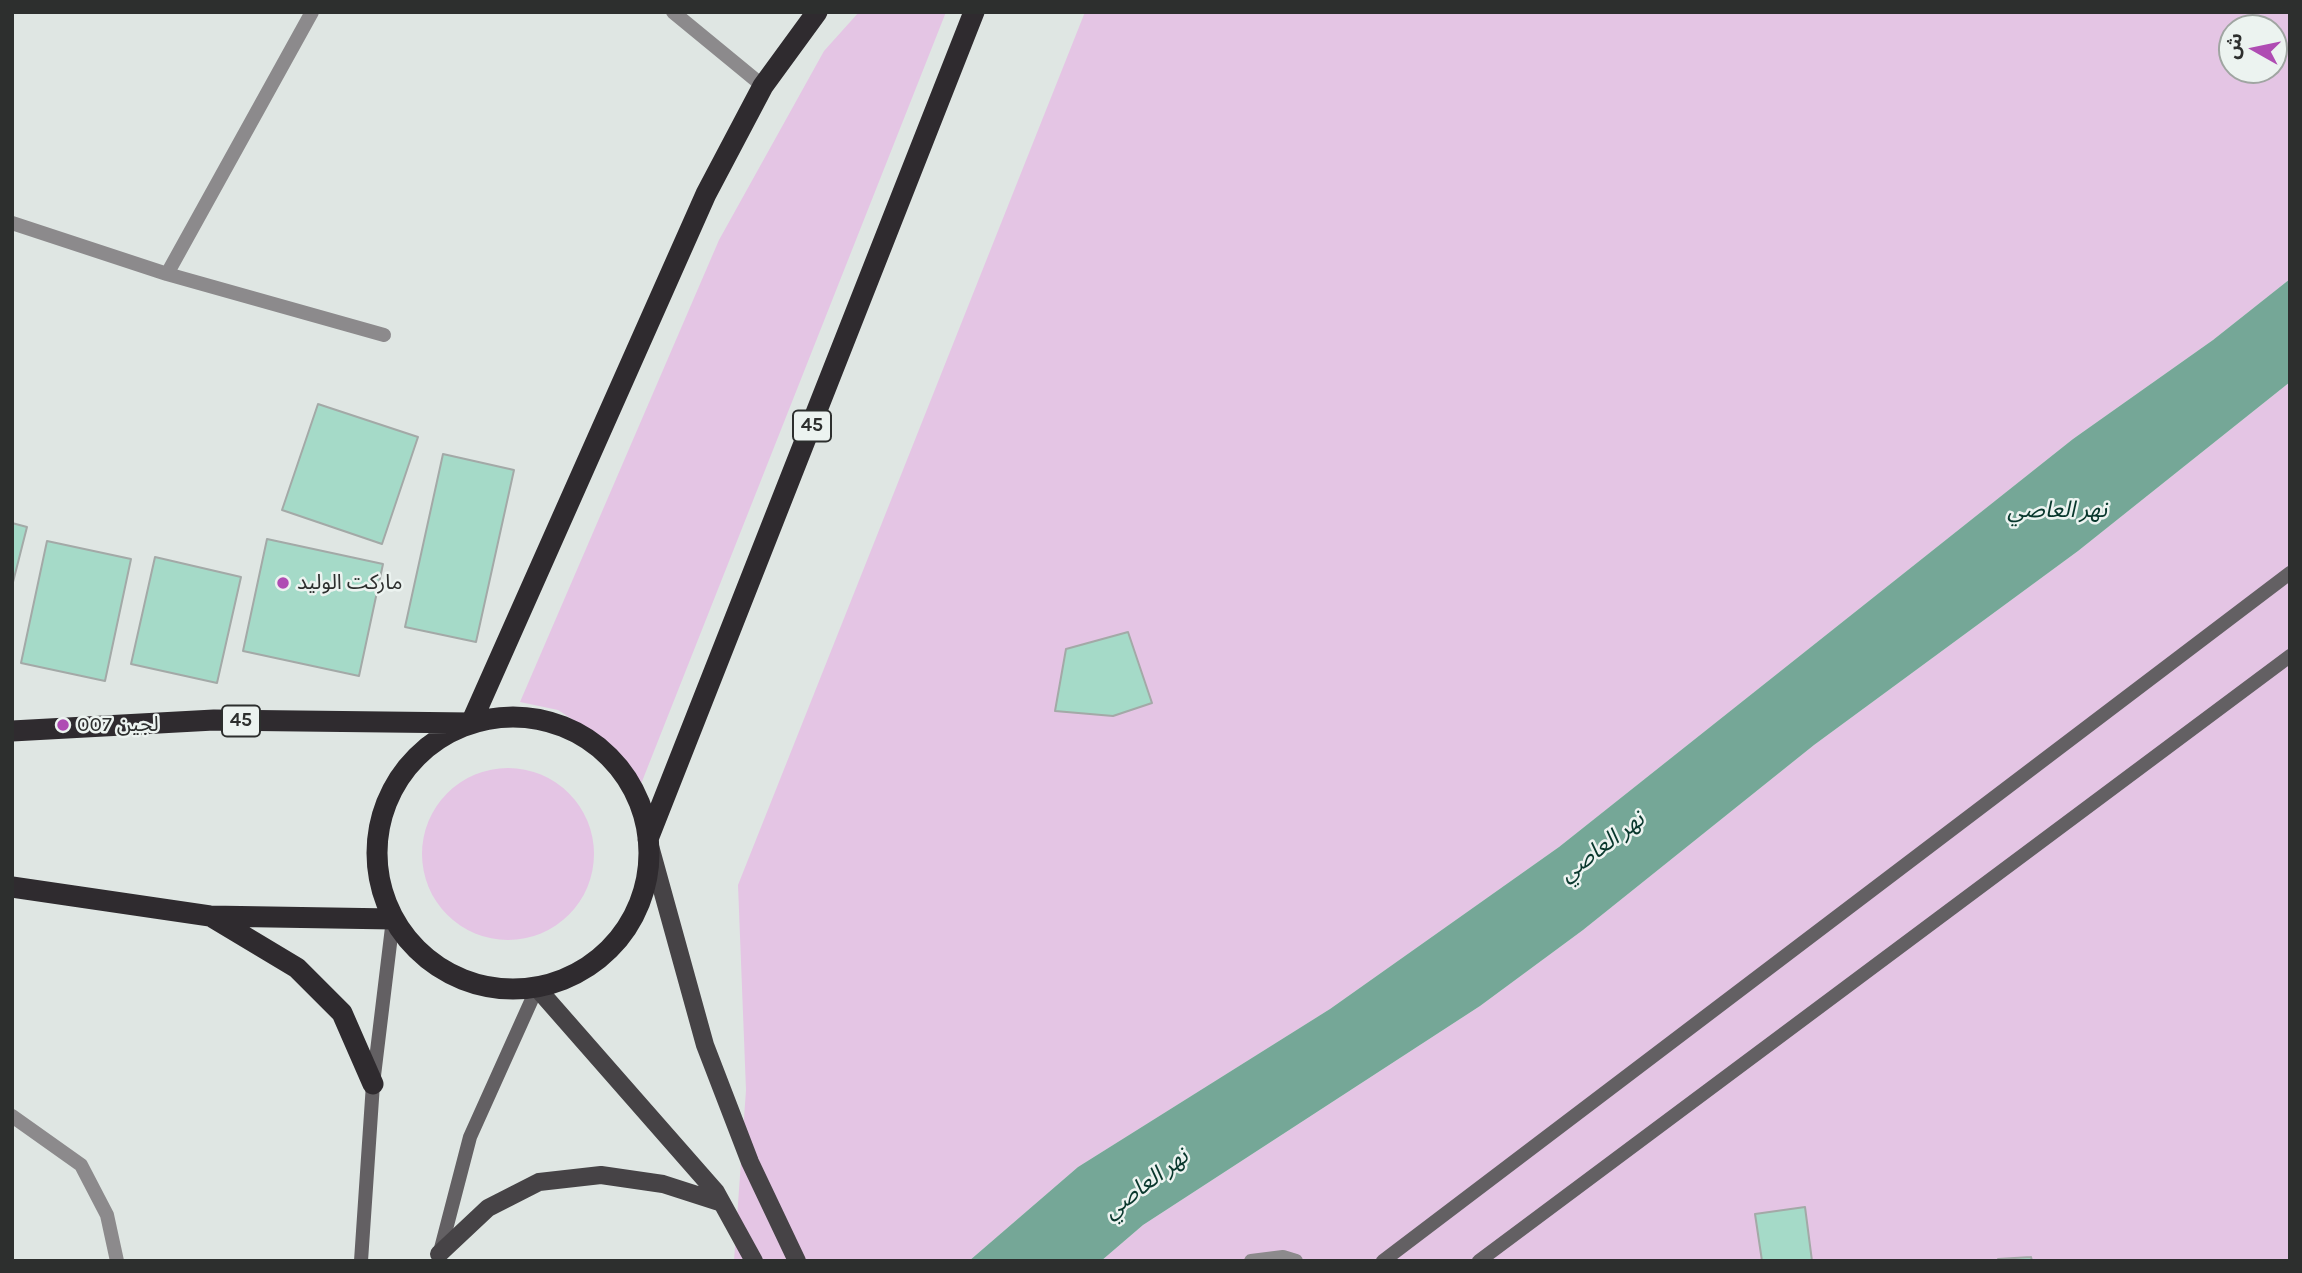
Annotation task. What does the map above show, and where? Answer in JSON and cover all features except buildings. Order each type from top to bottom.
[{"type":"highway","points":[[471,723],[706,194],[763,86],[817,12]]},
{"type":"highway","name":"45","points":[[648,839],[974,12]]},
{"type":"highway","points":[[505,716],[538,718],[571,729],[600,747],[623,772],[640,803],[648,839],[648,870],[639,904],[623,934],[599,959],[570,977],[537,988],[503,990],[470,983],[449,974],[412,947],[393,919],[380,887],[376,853],[380,819],[393,787],[413,759],[443,734],[471,723],[505,716]]},
{"type":"highway","name":"45","points":[[12,731],[214,720],[471,723]]},
{"type":"highway","points":[[12,887],[210,916],[393,919]]},
{"type":"highway","points":[[210,916],[297,968],[342,1013],[373,1084]]},
{"type":"main road","points":[[1383,1261],[2290,573]]},
{"type":"main road","points":[[1479,1261],[2290,656]]},
{"type":"main road","points":[[648,839],[705,1045],[750,1162],[797,1261]]},
{"type":"main road","points":[[360,1261],[373,1084],[393,919]]},
{"type":"main road","points":[[439,1257],[470,1137],[537,988],[716,1192],[754,1261]]},
{"type":"main road","points":[[439,1257],[488,1208],[539,1182],[601,1175],[663,1184],[722,1203]]},
{"type":"street","points":[[167,274],[312,12]]},
{"type":"street","points":[[673,12],[763,86]]},
{"type":"street","points":[[12,223],[167,274],[384,335]]},
{"type":"street","points":[[12,1116],[81,1165],[107,1215],[117,1261]]},
{"type":"street","points":[[1251,1261],[1283,1257],[1296,1261]]},
{"type":"shaded area","points":[[859,12],[946,12],[641,784],[604,740],[558,710],[520,702],[719,240],[824,51]]},
{"type":"shaded area","points":[[1085,12],[2290,12],[2290,279],[2213,340],[2073,439],[1559,847],[1330,1009],[1078,1167],[969,1261],[734,1261],[746,1090],[738,885]]},
{"type":"shaded area","points":[[2290,382],[2290,1261],[1101,1261],[1143,1225],[1480,1006],[1583,930],[1814,745],[2078,551]]},
{"type":"shaded area","points":[[508,768],[541,775],[569,793],[587,821],[594,854],[587,887],[569,915],[541,933],[508,940],[475,933],[447,915],[429,887],[422,854],[429,821],[447,793],[475,775]]},
{"type":"water","name":"نهر العاصي","points":[[2290,279],[2290,382],[2078,551],[1814,745],[1583,930],[1480,1006],[1143,1225],[1101,1261],[969,1261],[1078,1167],[1330,1009],[1559,847],[2073,439],[2213,340]]},
{"type":"place","name":"ماركت الوليد","points":[[283,583]]},
{"type":"place","name":"لجين 007","points":[[63,725]]}]
